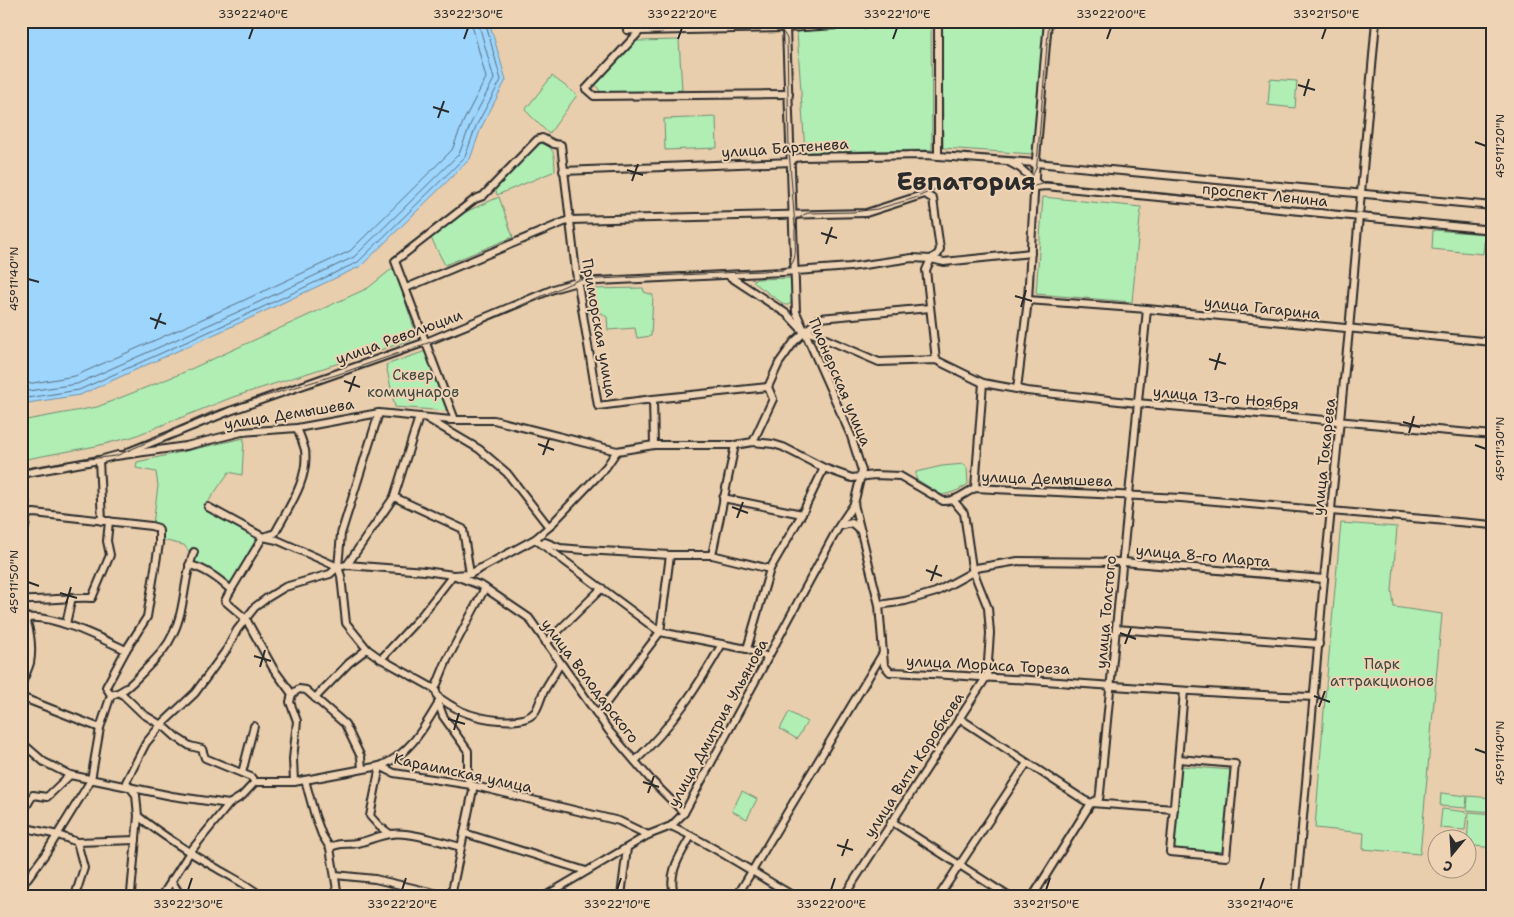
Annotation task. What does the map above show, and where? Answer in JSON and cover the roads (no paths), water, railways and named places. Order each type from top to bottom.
[{"type":"street","points":[[628,21],[627,30],[640,31],[972,21]]},
{"type":"street","points":[[938,21],[938,156]]},
{"type":"street","points":[[1017,390],[1028,300],[1036,162],[1048,21]]},
{"type":"street","name":"улица Токарева","points":[[1296,896],[1376,21]]},
{"type":"street","name":"Пионерская улица","points":[[786,28],[796,312],[851,436],[862,471],[854,504]]},
{"type":"street","points":[[640,31],[586,89],[594,96],[789,94]]},
{"type":"street","name":"Приморская улица","points":[[406,288],[395,261],[475,199],[483,196],[537,140],[542,138],[560,145],[577,282],[583,308],[598,406],[653,398],[768,387]]},
{"type":"street","name":"улица Бартенева","points":[[563,170],[791,162],[795,158],[802,157],[908,154],[1008,161]]},
{"type":"street","points":[[1008,161],[1020,168],[1036,185]]},
{"type":"street","name":"проспект Ленина","points":[[1008,161],[1036,162],[1493,206]]},
{"type":"street","name":"проспект Ленина","points":[[1036,185],[1493,230]]},
{"type":"street","points":[[456,435],[455,427],[457,420],[406,288],[569,220],[866,213],[925,194],[931,196],[935,206],[940,249],[938,254],[931,259],[926,270],[936,360]]},
{"type":"street","name":"улица Революции","points":[[21,474],[116,456],[230,410],[426,342],[556,288],[577,282],[795,271],[912,258],[944,262],[1031,253]]},
{"type":"street","points":[[728,275],[787,314],[804,332],[879,362],[936,360],[983,383],[975,488]]},
{"type":"street","name":"улица Гагарина","points":[[1028,300],[1493,342]]},
{"type":"street","points":[[753,442],[772,399],[768,387],[779,363],[794,342],[820,318],[930,308]]},
{"type":"street","name":"улица Толстого","points":[[1033,896],[1091,803],[1099,799],[1112,686],[1122,562],[1147,310]]},
{"type":"street","points":[[787,314],[796,312]]},
{"type":"street","name":"улица 13-го Ноября","points":[[983,383],[1017,390],[1137,403],[1493,435]]},
{"type":"street","points":[[653,398],[654,445]]},
{"type":"street","points":[[379,413],[341,534],[338,567],[341,576],[346,622],[367,649],[380,659],[435,689]]},
{"type":"street","name":"улица Демышева","points":[[116,456],[186,446],[242,432],[298,428],[379,413],[457,420],[494,420],[616,450],[654,445],[735,445],[753,442],[773,444],[783,447],[824,468],[852,478],[874,475],[900,476],[942,501],[953,500],[975,488],[1129,495],[1493,525]]},
{"type":"street","points":[[347,565],[394,497],[421,416],[479,449],[507,473],[549,527]]},
{"type":"street","points":[[292,694],[273,668],[246,619],[225,601],[264,537],[275,533],[300,485],[305,467],[304,450],[298,428]]},
{"type":"street","points":[[712,555],[735,445]]},
{"type":"street","points":[[380,659],[421,616],[453,575],[470,574],[535,539],[549,527],[606,467],[616,450]]},
{"type":"street","points":[[21,600],[37,601],[72,597],[92,598],[110,555],[99,460]]},
{"type":"street","points":[[747,649],[770,569],[802,514],[824,468]]},
{"type":"street","points":[[21,481],[26,514],[24,532],[21,536]]},
{"type":"street","points":[[394,497],[463,529],[470,574]]},
{"type":"street","points":[[723,498],[802,514]]},
{"type":"street","name":"улица Вити Коробкова","points":[[844,896],[987,676],[990,633],[988,608],[973,571],[964,513],[953,500]]},
{"type":"street","points":[[737,896],[883,653],[879,605],[854,504]]},
{"type":"street","name":"улица Дмитрия Ульянова","points":[[545,896],[648,835],[671,826],[684,814],[839,526],[854,504]]},
{"type":"street","points":[[208,507],[264,537],[276,540],[338,567]]},
{"type":"street","points":[[26,514],[34,513],[151,526],[158,528],[160,531],[158,559],[147,616],[106,687],[111,695]]},
{"type":"street","points":[[839,526],[852,523],[862,532]]},
{"type":"street","points":[[535,539],[560,548],[670,555],[712,555],[770,569]]},
{"type":"street","points":[[535,539],[660,632],[747,649],[768,657]]},
{"type":"street","points":[[111,695],[121,693],[165,648],[174,633],[181,610],[189,565],[194,552]]},
{"type":"street","points":[[597,715],[660,632],[670,555]]},
{"type":"street","name":"улица 8-го Марта","points":[[879,605],[924,596],[956,582],[976,568],[1018,561],[1122,562],[1324,579]]},
{"type":"street","points":[[189,565],[198,566],[222,581],[231,590]]},
{"type":"street","name":"улица Володарского","points":[[130,786],[126,782],[146,743],[161,725],[195,693],[227,649],[237,630],[261,602],[285,588],[330,574],[338,567],[347,565],[453,575],[485,588],[529,618],[597,715],[635,761],[684,814]]},
{"type":"street","points":[[451,896],[473,790],[468,779],[468,751],[443,716],[435,689],[447,660],[485,588]]},
{"type":"street","points":[[546,643],[602,588]]},
{"type":"street","points":[[66,624],[72,597]]},
{"type":"street","points":[[21,609],[27,618],[30,650],[30,663],[21,685]]},
{"type":"street","points":[[27,618],[45,619],[66,624],[126,650]]},
{"type":"street","points":[[1116,629],[1319,644]]},
{"type":"street","points":[[635,761],[674,718],[697,688],[722,644]]},
{"type":"street","points":[[315,698],[367,649]]},
{"type":"street","name":"улица Мориса Тореза","points":[[883,653],[884,665],[890,672],[987,676],[1184,691],[1315,697]]},
{"type":"street","points":[[438,700],[470,714],[516,721],[526,718],[534,712],[544,690],[560,664]]},
{"type":"street","points":[[294,782],[293,759],[297,721],[290,702],[292,694],[299,689],[306,690],[347,726],[361,757],[362,769]]},
{"type":"street","points":[[1179,759],[1234,764],[1226,857],[1170,852],[1184,691]]},
{"type":"street","points":[[121,693],[143,714],[190,746],[202,749],[205,758],[251,777],[255,782],[242,796],[230,804],[190,852],[162,896]]},
{"type":"street","points":[[21,887],[58,835],[92,780],[100,728],[111,695]]},
{"type":"street","points":[[21,697],[100,728]]},
{"type":"street","points":[[390,834],[370,816],[380,766],[391,762],[406,751],[414,742],[438,700]]},
{"type":"street","points":[[959,718],[1091,803],[1174,809]]},
{"type":"street","points":[[242,774],[254,726]]},
{"type":"street","points":[[21,742],[44,762],[70,775],[172,796],[230,804]]},
{"type":"street","points":[[940,896],[1027,763]]},
{"type":"street","name":"Караимская улица","points":[[255,782],[294,782],[380,766],[394,773],[471,785],[619,821],[648,835]]},
{"type":"street","points":[[21,814],[33,796],[47,797],[70,775]]},
{"type":"street","points":[[305,780],[315,816],[322,835],[330,848],[338,896]]},
{"type":"street","points":[[130,786],[136,795],[138,816],[132,894]]},
{"type":"street","points":[[138,816],[190,852],[240,881],[261,896]]},
{"type":"street","points":[[892,821],[1008,896]]},
{"type":"street","points":[[671,826],[794,896]]},
{"type":"street","points":[[21,835],[23,827],[58,835],[77,842],[136,840]]},
{"type":"street","points":[[464,833],[586,871]]},
{"type":"street","points":[[330,848],[335,844],[354,844],[390,834],[401,834],[460,847]]},
{"type":"street","points":[[675,896],[671,882],[673,870],[691,836]]},
{"type":"street","points":[[75,896],[84,868],[77,842]]},
{"type":"street","points":[[621,896],[627,848]]},
{"type":"street","points":[[335,875],[374,879],[447,896]]},
{"type":"street","points":[[171,880],[181,896]]},
{"type":"water","points":[[21,21],[489,21],[506,80],[481,128],[470,159],[361,266],[80,395],[21,404]]},
{"type":"tram line","points":[[1016,183],[1031,177],[1037,163],[1049,21]]},
{"type":"tram line","points":[[748,27],[765,26],[776,28],[787,39],[789,151],[795,226]]},
{"type":"tram line","points":[[168,433],[212,412],[336,375],[468,329],[578,280],[783,270],[791,265],[794,258],[796,224],[800,217],[808,213],[853,212],[877,209],[915,198],[945,185],[960,182],[1030,187],[1046,183],[1493,226]]},
{"type":"tram line","points":[[21,469],[61,462],[116,456],[173,431]]},
{"type":"district","name":"Евпатория","points":[[966,181]]},
{"type":"park label","name":"Сквер коммунаров","points":[[413,384]]},
{"type":"park label","name":"Парк аттракционов","points":[[1382,672]]}]
